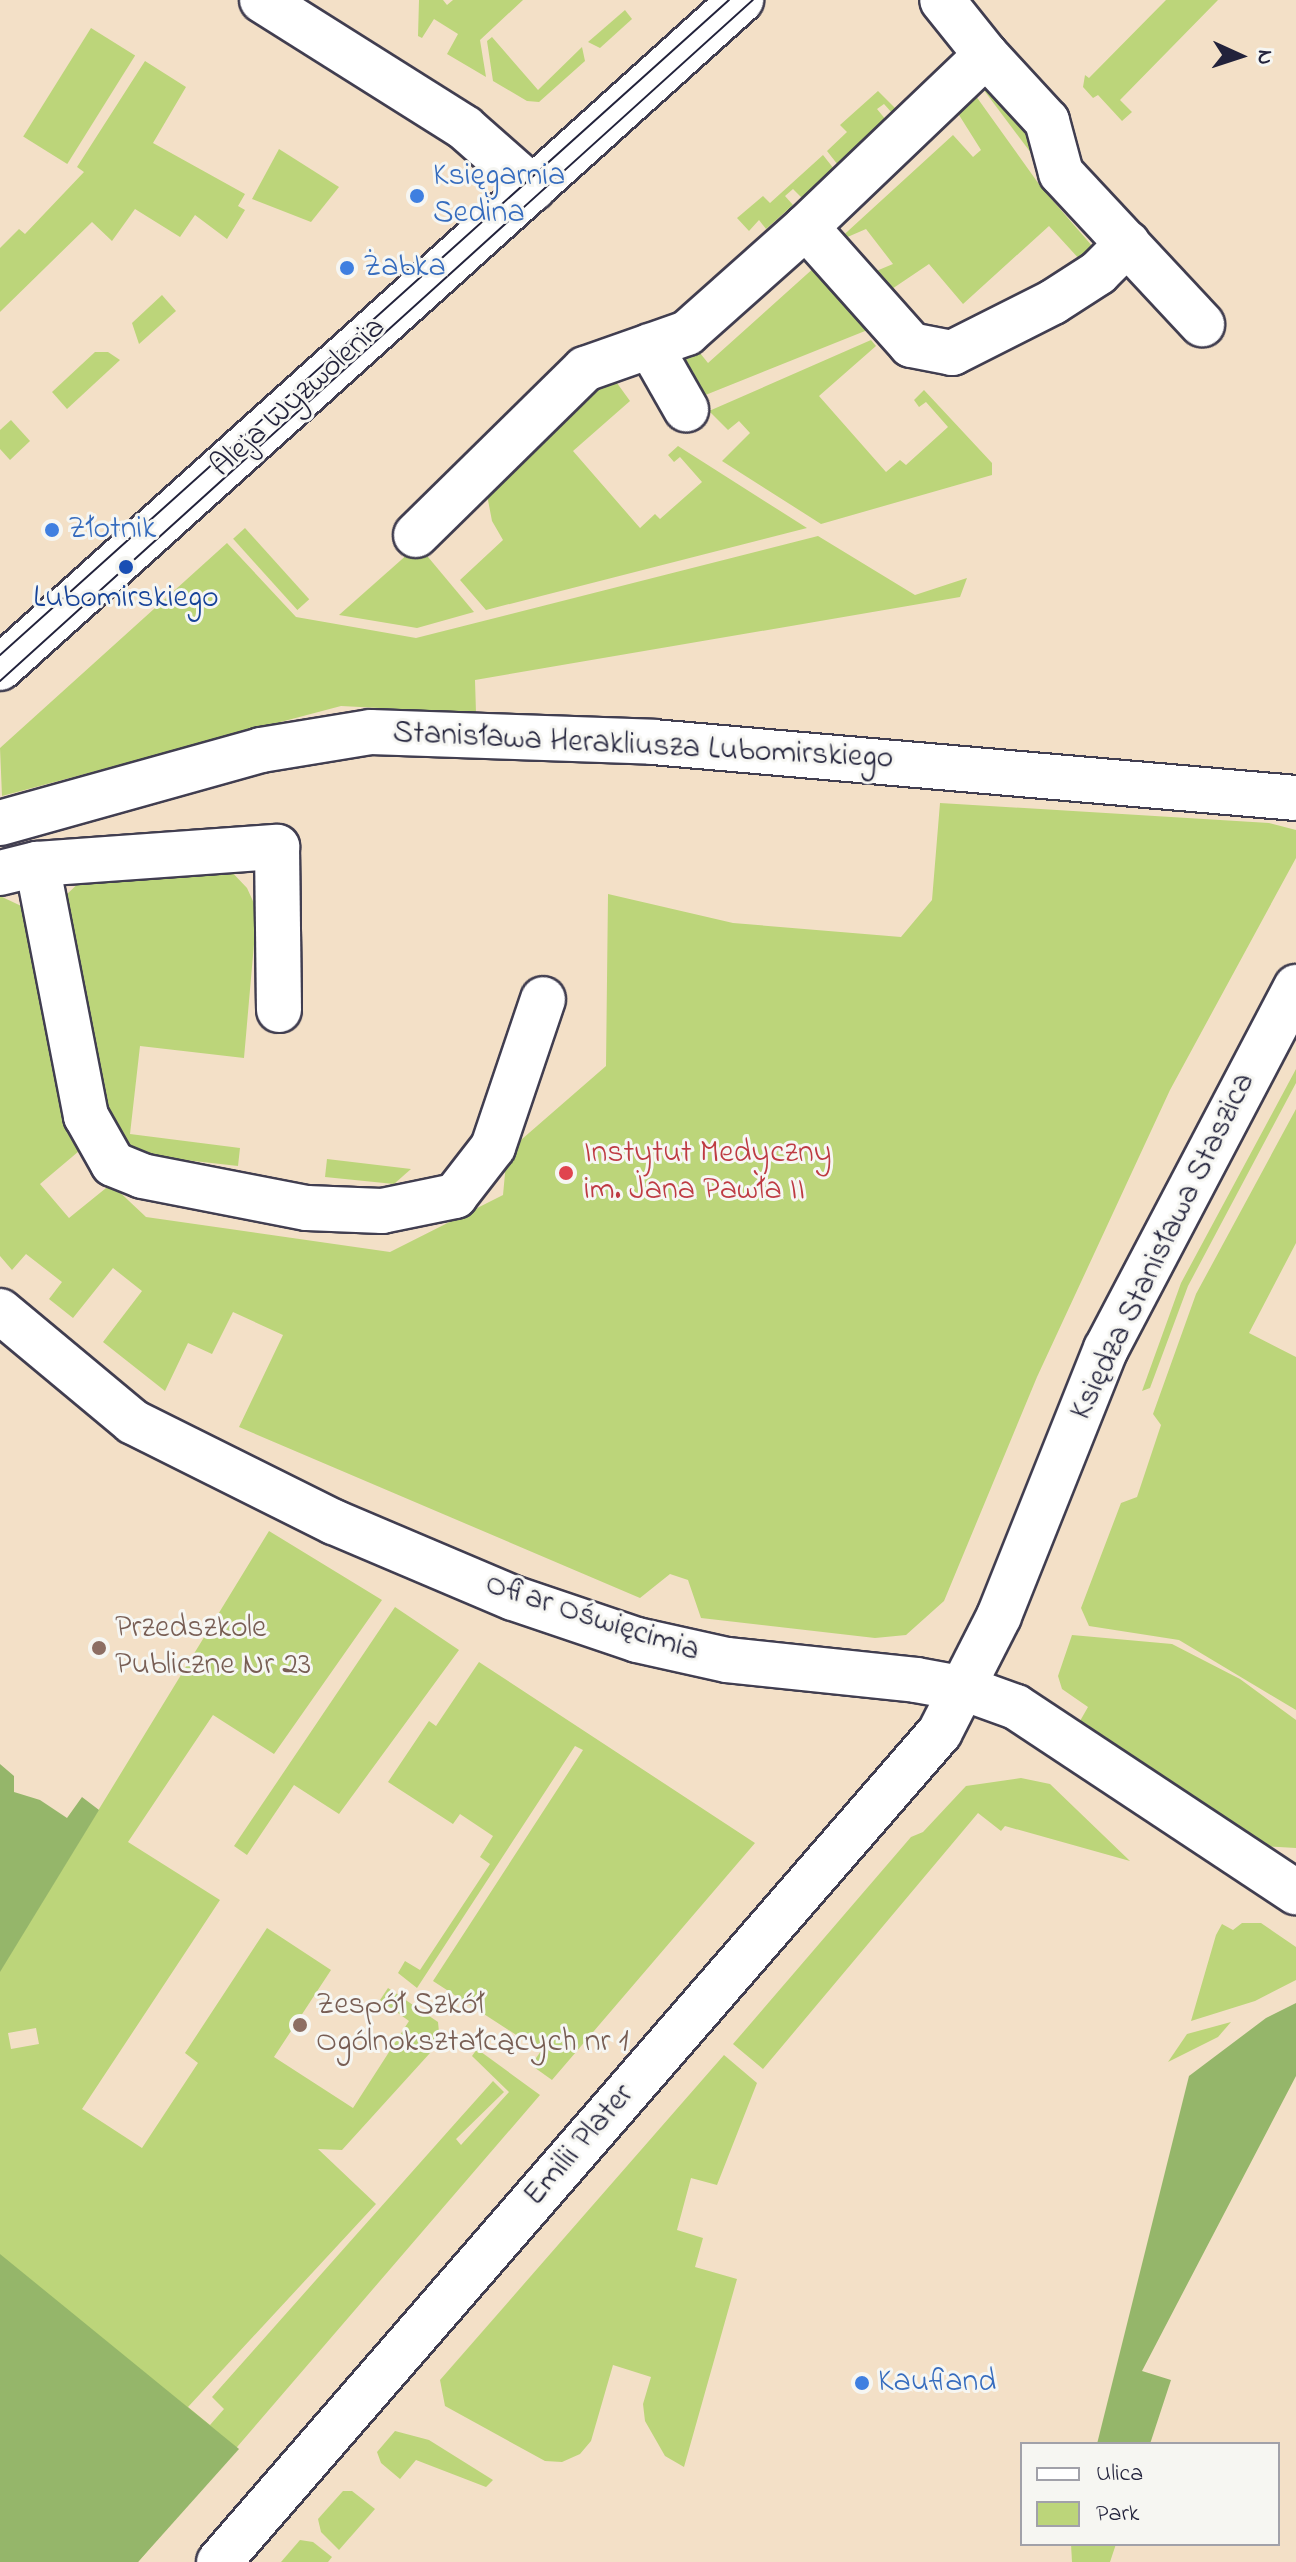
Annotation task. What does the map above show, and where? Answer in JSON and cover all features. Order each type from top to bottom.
[{"type":"street","points":[[262,0],[465,128],[533,188]]},
{"type":"street","name":"Aleja Wyzwolenia","points":[[0,668],[741,0]]},
{"type":"street","points":[[942,0],[986,55],[1047,121],[1061,173],[1202,324]]},
{"type":"street","points":[[416,535],[585,369],[687,333],[806,227],[986,55]]},
{"type":"street","points":[[806,227],[911,345],[952,353],[1053,302],[1098,273],[1128,243]]},
{"type":"street","points":[[650,346],[686,409]]},
{"type":"street","name":"Stanisława Herakliusza Lubomirskiego","points":[[0,823],[261,750],[371,732],[653,742],[1296,798]]},
{"type":"street","points":[[279,1010],[277,847],[19,868],[86,1116],[113,1164],[134,1174],[307,1208],[382,1211],[455,1196],[493,1147],[543,999]]},
{"type":"street","name":"Księdza Stanisława Staszica","points":[[966,1689],[1106,1349],[1296,987]]},
{"type":"street","name":"Ofiar Oświęcimia","points":[[0,1311],[89,1388],[158,1437],[297,1505],[513,1598],[618,1635],[702,1656],[966,1689],[1016,1707],[1296,1892]]},
{"type":"street","name":"Emilii Plater","points":[[219,2562],[892,1790],[940,1732],[966,1689]]},
{"type":"green space","points":[[419,0],[443,0],[447,5],[453,0],[523,0],[480,40],[486,77],[447,54],[458,34],[434,19],[422,38],[418,36]]},
{"type":"green space","points":[[1166,0],[1218,0],[1120,100],[1132,112],[1122,121],[1098,95],[1093,98],[1083,87],[1085,75],[1089,78]]},
{"type":"green space","points":[[625,10],[632,19],[600,48],[588,42]]},
{"type":"green space","points":[[91,28],[135,56],[67,164],[23,137]]},
{"type":"green space","points":[[492,37],[538,90],[582,47],[585,61],[539,102],[527,101],[493,81],[487,41]]},
{"type":"green space","points":[[145,61],[186,87],[153,143],[245,194],[238,206],[245,210],[227,239],[195,215],[180,237],[135,209],[112,241],[92,222],[0,312],[0,248],[19,229],[25,234],[84,172],[77,167]]},
{"type":"green space","points":[[987,83],[1037,132],[1046,173],[980,85]]},
{"type":"green space","points":[[878,91],[898,111],[893,114],[884,104],[877,109],[886,120],[838,165],[827,151],[847,132],[840,125]]},
{"type":"green space","points":[[973,92],[1041,187],[1106,262],[1092,273],[1049,226],[963,304],[929,264],[886,293],[869,274],[893,264],[866,229],[836,242],[953,135],[973,157],[981,150],[954,107]]},
{"type":"green space","points":[[279,149],[339,187],[311,222],[252,199]]},
{"type":"green space","points":[[823,155],[834,169],[802,198],[793,189],[785,196],[793,205],[766,229],[759,220],[749,231],[737,218],[763,196],[770,203]]},
{"type":"green space","points":[[816,266],[885,323],[698,398],[690,391],[679,349],[696,348],[708,363]]},
{"type":"green space","points":[[162,295],[176,311],[139,344],[132,323]]},
{"type":"green space","points":[[871,340],[876,346],[819,396],[886,472],[900,460],[906,465],[948,427],[926,402],[919,407],[914,400],[924,390],[992,463],[992,475],[821,524],[722,461],[750,433],[739,421],[728,430],[709,411]]},
{"type":"green space","points":[[95,352],[108,352],[120,360],[67,409],[52,392]]},
{"type":"green space","points":[[609,372],[630,401],[573,451],[640,528],[655,514],[660,519],[702,482],[680,457],[674,462],[668,455],[678,446],[807,528],[486,610],[460,580],[503,540],[492,521],[487,495]]},
{"type":"green space","points":[[11,420],[30,441],[10,460],[0,449],[0,430]]},
{"type":"green space","points":[[245,528],[309,599],[297,610],[233,539]]},
{"type":"green space","points":[[818,536],[915,595],[967,578],[960,597],[475,680],[476,713],[341,706],[2,796],[0,748],[227,543],[296,617],[416,638]]},
{"type":"green space","points":[[418,545],[474,612],[417,628],[339,615]]},
{"type":"green space","name":"Instytut Medyczny im. Jana Pawła II","points":[[940,803],[1269,823],[1296,830],[1296,858],[1170,1090],[1037,1377],[944,1601],[906,1635],[875,1638],[701,1618],[688,1580],[670,1574],[640,1598],[239,1427],[283,1335],[233,1312],[212,1354],[188,1343],[165,1391],[103,1342],[142,1291],[113,1268],[73,1318],[49,1299],[62,1282],[26,1254],[12,1270],[0,1256],[0,896],[34,912],[85,1146],[40,1184],[69,1218],[111,1184],[146,1217],[390,1252],[503,1195],[507,1152],[606,1066],[608,894],[733,923],[901,937],[932,900]]},
{"type":"green space","points":[[228,868],[247,888],[257,910],[244,1058],[140,1046],[130,1134],[240,1148],[238,1166],[132,1154],[114,1145],[64,897],[86,876]]},
{"type":"green space","points":[[1296,1069],[1296,1083],[1188,1286],[1150,1388],[1142,1391],[1181,1283]]},
{"type":"green space","points":[[1296,1109],[1296,1243],[1249,1333],[1296,1357],[1296,1710],[1179,1640],[1089,1626],[1081,1608],[1121,1503],[1137,1497],[1161,1425],[1153,1414],[1196,1294]]},
{"type":"green space","points":[[327,1159],[411,1169],[394,1184],[325,1177]]},
{"type":"green space","points":[[269,1531],[382,1600],[274,1754],[213,1715],[128,1842],[220,1900],[82,2109],[142,2148],[198,2063],[185,2053],[267,1928],[331,1970],[274,2057],[353,2108],[409,2021],[380,2000],[388,1988],[438,2022],[440,2042],[342,2150],[318,2149],[376,2204],[188,2407],[210,2425],[224,2409],[212,2397],[493,2081],[504,2092],[456,2139],[461,2145],[509,2092],[472,2056],[477,2049],[540,2095],[138,2562],[0,2562],[0,1971]],"holes":[[[36,2028],[39,2044],[11,2049],[8,2033]]]},
{"type":"green space","points":[[395,1607],[459,1650],[339,1814],[294,1785],[247,1855],[234,1846]]},
{"type":"green space","points":[[1072,1635],[1172,1644],[1240,1679],[1296,1720],[1296,1848],[1264,1846],[1080,1721],[1088,1707],[1062,1689],[1058,1676]]},
{"type":"green space","points":[[479,1662],[755,1843],[552,2080],[531,2065],[541,2051],[433,1981],[583,1750],[575,1746],[417,1988],[398,1973],[405,1961],[420,1970],[490,1864],[480,1857],[493,1836],[460,1814],[453,1824],[388,1782],[429,1721],[436,1726]]},
{"type":"green space","points":[[0,1764],[14,1776],[14,1792],[40,1800],[67,1818],[82,1797],[99,1810],[0,1972]]},
{"type":"green space","points":[[1021,1778],[1050,1784],[1130,1861],[1005,1826],[1001,1831],[978,1813],[763,2069],[733,2044],[911,1837],[923,1832],[966,1786]]},
{"type":"green space","points":[[1242,1923],[1261,1923],[1296,1947],[1296,1980],[1255,2001],[1191,2021],[1216,1935],[1222,1924],[1233,1930]]},
{"type":"green space","points":[[1296,2003],[1296,2076],[1142,2371],[1171,2380],[1151,2442],[1098,2442],[1189,2076],[1266,2018]]},
{"type":"green space","points":[[1231,2022],[1218,2037],[1168,2062],[1187,2034]]},
{"type":"green space","points":[[724,2055],[757,2083],[717,2185],[691,2178],[677,2230],[703,2238],[695,2267],[737,2279],[684,2467],[665,2456],[645,2421],[643,2404],[651,2377],[613,2365],[591,2441],[580,2454],[562,2462],[545,2461],[445,2406],[440,2380]]},
{"type":"green space","points":[[0,2254],[239,2449],[138,2562],[0,2562]]},
{"type":"green space","points":[[395,2431],[429,2440],[493,2480],[486,2487],[416,2460],[400,2479],[381,2463],[377,2452]]},
{"type":"green space","points":[[343,2491],[352,2491],[375,2509],[339,2550],[321,2532],[318,2519]]},
{"type":"green space","points":[[300,2540],[313,2542],[332,2557],[328,2562],[281,2562]]},
{"type":"green space","points":[[1071,2546],[1115,2546],[1110,2562],[1072,2562]]},
{"type":"tram line","points":[[0,655],[729,0]]},
{"type":"tram line","points":[[0,681],[753,0]]},
{"type":"place","name":"Księgarnia Sedina","points":[[417,196]]},
{"type":"place","name":"Żabka","points":[[347,268]]},
{"type":"place","name":"Złotnik","points":[[52,530]]},
{"type":"place","name":"Lubomirskiego","points":[[126,567]]},
{"type":"place","name":"Instytut Medyczny im. Jana Pawła II","points":[[566,1173]]},
{"type":"place","name":"Przedszkole Publiczne Nr 23","points":[[99,1648]]},
{"type":"place","name":"Zespół Szkół Ogólnokształcących nr 1","points":[[300,2025]]},
{"type":"place","name":"Kaufland","points":[[862,2383]]}]
